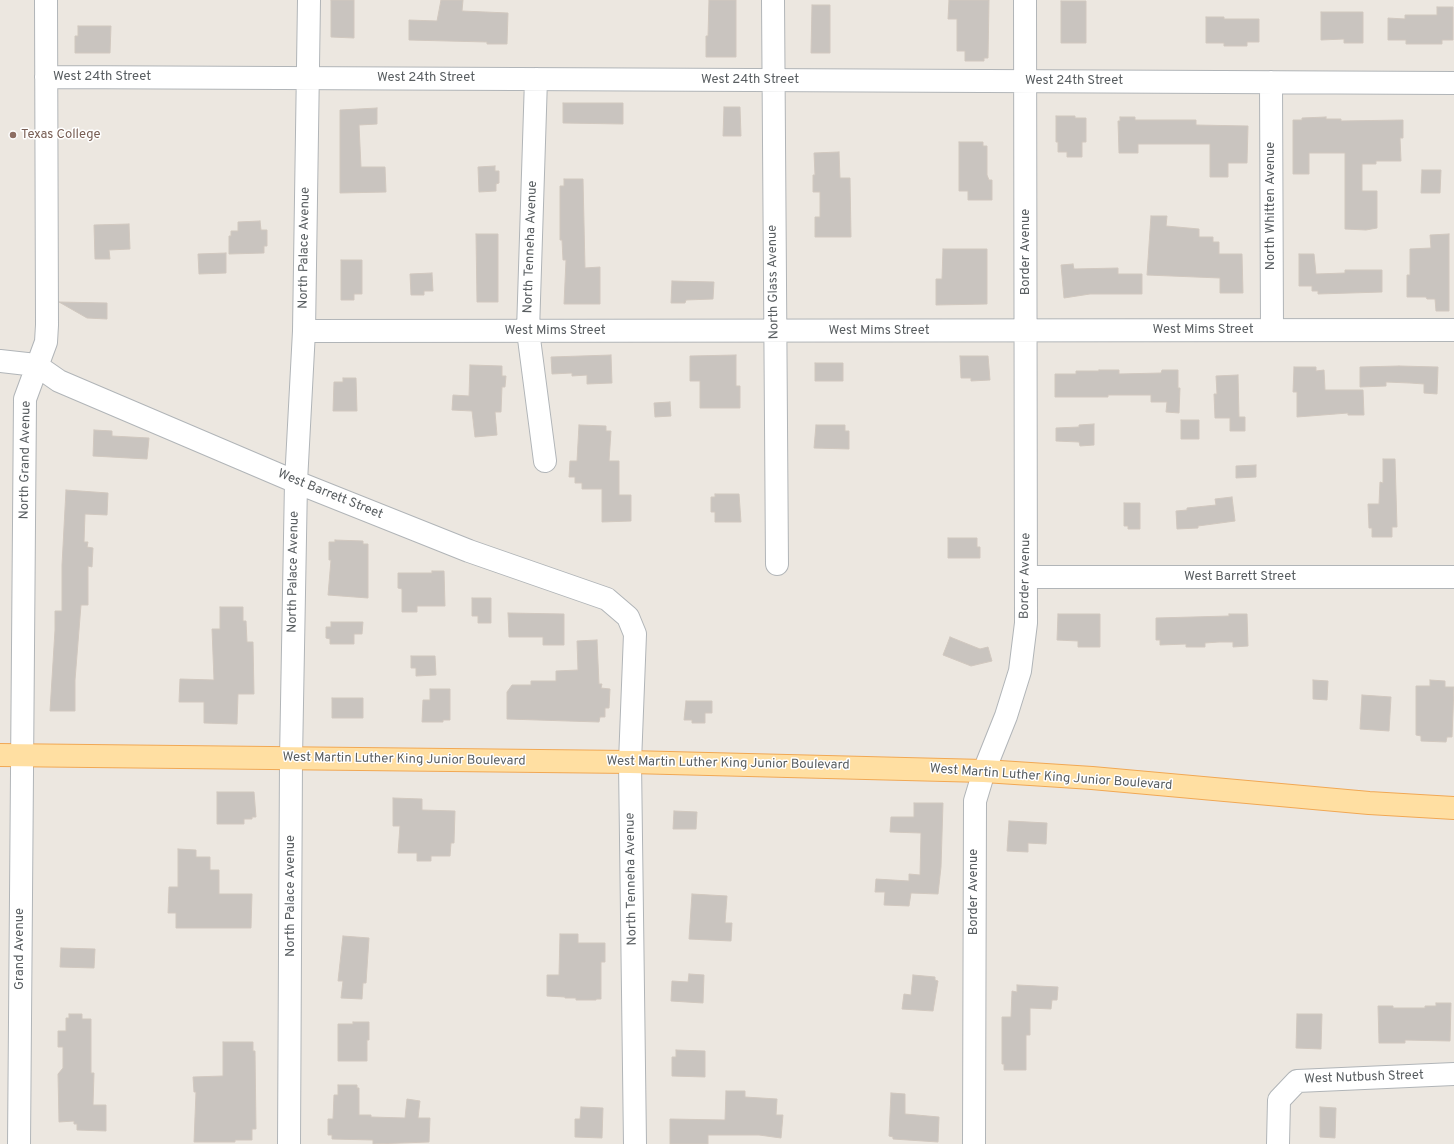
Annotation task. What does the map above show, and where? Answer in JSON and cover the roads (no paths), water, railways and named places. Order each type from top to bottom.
[{"type":"main road","name":"West Martin Luther King Junior Boulevard","points":[[0,755],[630,762],[984,771],[1092,778],[1369,803],[1454,808]]},
{"type":"street","name":"North Grand Avenue","points":[[22,755],[25,399],[36,365],[46,342],[47,325],[46,0]]},
{"type":"street","name":"North Palace Avenue","points":[[289,1144],[291,759],[296,482],[304,331],[309,0]]},
{"type":"street","name":"North Glass Avenue","points":[[773,0],[778,564]]},
{"type":"street","name":"Border Avenue","points":[[974,1144],[974,802],[984,771],[1006,716],[1020,671],[1026,623],[1026,0]]},
{"type":"street","name":"West 24th Street","points":[[46,77],[1454,83]]},
{"type":"street","name":"North Tenneha Avenue","points":[[536,79],[528,331],[545,461]]},
{"type":"street","name":"North Whitten Avenue","points":[[1271,82],[1272,330]]},
{"type":"street","name":"West Mims Street","points":[[304,331],[1454,330]]},
{"type":"street","points":[[0,361],[36,365]]},
{"type":"street","name":"West Barrett Street","points":[[36,365],[59,382],[296,482],[469,551],[606,600],[628,616]]},
{"type":"street","name":"West Barrett Street","points":[[1026,577],[1454,578]]},
{"type":"street","name":"North Tenneha Avenue","points":[[628,616],[635,634],[630,762],[635,1144]]},
{"type":"street","name":"Grand Avenue","points":[[19,1144],[22,755]]},
{"type":"street","name":"West Nutbush Street","points":[[1278,1144],[1280,1100],[1297,1081],[1454,1074]]},
{"type":"place","name":"Texas College","points":[[13,135]]}]
